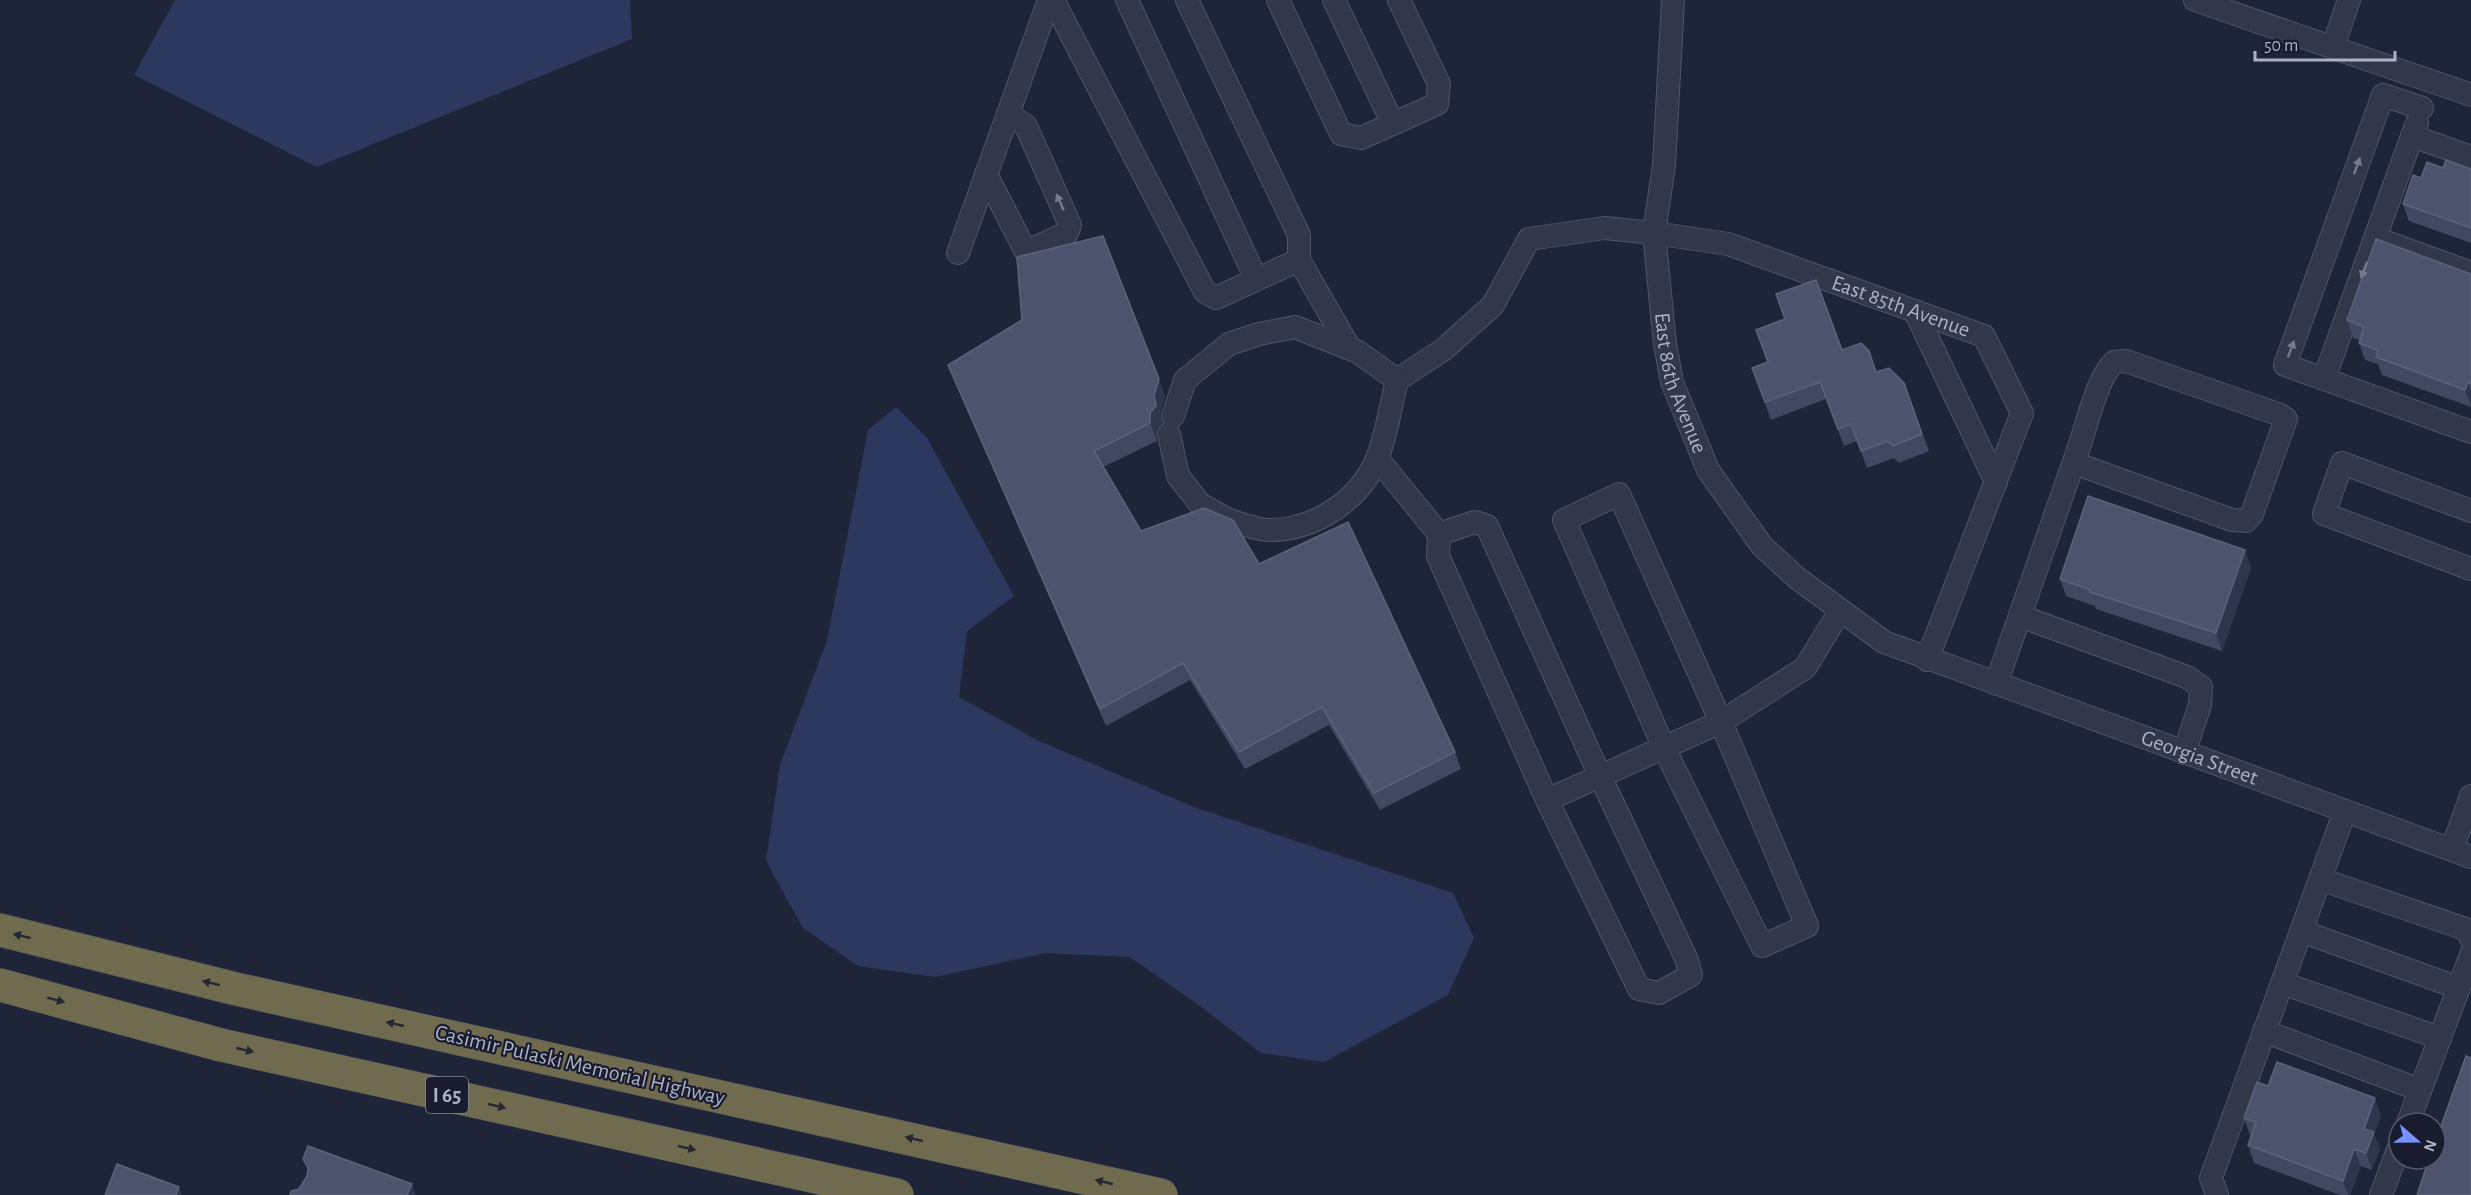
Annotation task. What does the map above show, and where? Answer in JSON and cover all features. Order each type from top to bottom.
[{"type":"highway","name":"Casimir Pulaski Memorial Highway","points":[[0,930],[236,989],[1161,1195]]},
{"type":"highway","name":"I 65","points":[[0,985],[221,1045],[897,1195]]},
{"type":"street","points":[[958,253],[1051,0]]},
{"type":"street","points":[[1051,0],[1204,292],[1216,298],[1299,260]]},
{"type":"street","points":[[1127,0],[1256,279]]},
{"type":"street","points":[[1187,0],[1299,235],[1299,260],[1350,349]]},
{"type":"street","points":[[1278,0],[1341,134],[1361,138],[1437,104],[1439,84],[1399,0]]},
{"type":"street","points":[[1334,0],[1393,124]]},
{"type":"street","name":"East 86th Avenue","points":[[1673,0],[1664,165],[1653,233],[1665,344],[1672,382],[1708,470],[1762,546],[1797,578],[1884,642],[1927,660]]},
{"type":"street","points":[[2195,0],[2471,95]]},
{"type":"street","points":[[2333,47],[2349,0]]},
{"type":"street","points":[[2324,379],[2432,82]]},
{"type":"street","points":[[2422,108],[2383,94],[2285,366],[2471,432]]},
{"type":"street","points":[[986,174],[1026,252],[1067,233],[1070,225],[1026,126],[1008,114]]},
{"type":"street","points":[[2412,136],[2471,157]]},
{"type":"street","name":"East 85th Avenue","points":[[1397,380],[1443,350],[1493,305],[1529,239],[1604,228],[1728,244],[1984,336],[2022,413],[1927,660]]},
{"type":"street","points":[[2375,238],[2466,271]]},
{"type":"street","points":[[1915,310],[1996,482]]},
{"type":"street","points":[[1295,327],[1350,349],[1358,352],[1397,380],[1377,458],[1359,486],[1334,512],[1302,527],[1268,530],[1228,520],[1200,504],[1178,476],[1171,425],[1185,380],[1229,344],[1259,334],[1295,327]]},
{"type":"street","points":[[1996,684],[2106,370],[2114,362],[2126,361],[2278,414],[2286,419],[2252,514],[2246,521],[2232,520],[2074,463]]},
{"type":"street","points":[[1377,458],[1439,534],[1438,556],[1547,800],[1639,989],[1659,993],[1691,975],[1686,958],[1600,776],[1487,526],[1475,522],[1439,534]]},
{"type":"street","points":[[2471,511],[2342,464],[2324,514],[2471,569]]},
{"type":"street","points":[[1619,494],[1721,722],[1807,926],[1762,946],[1664,748],[1564,520],[1619,494]]},
{"type":"street","points":[[1547,800],[1721,722],[1805,668],[1840,611]]},
{"type":"street","points":[[2019,616],[2187,677],[2201,687],[2200,705],[2184,753]]},
{"type":"street","name":"Georgia Street","points":[[1927,660],[2461,853]]},
{"type":"street","points":[[2461,853],[2471,796]]},
{"type":"street","points":[[2217,1195],[2211,1178],[2345,811]]},
{"type":"street","points":[[2320,879],[2468,930],[2471,939]]},
{"type":"street","points":[[2301,931],[2459,988]]},
{"type":"street","points":[[2412,1111],[2471,955]]},
{"type":"street","points":[[2282,983],[2440,1038]]},
{"type":"street","points":[[2264,1031],[2420,1090]]},
{"type":"street","points":[[2381,1195],[2390,1171]]},
{"type":"water","points":[[175,0],[630,0],[632,39],[317,167],[134,75]]},
{"type":"water","points":[[896,407],[927,438],[1014,596],[967,631],[959,697],[1037,740],[1194,807],[1453,893],[1474,938],[1448,995],[1324,1062],[1261,1053],[1200,1006],[1130,957],[1046,953],[935,977],[858,966],[803,928],[766,861],[780,765],[827,640],[868,430]]},
{"type":"building","points":[[2446,160],[2471,169],[2471,228],[2403,204],[2413,175],[2421,178],[2427,162],[2443,168]]},
{"type":"building","points":[[1103,236],[1159,379],[1154,395],[1156,406],[1150,413],[1150,423],[1094,451],[1141,531],[1204,508],[1233,520],[1259,564],[1348,522],[1455,752],[1374,793],[1322,707],[1239,752],[1183,663],[1100,709],[948,365],[1022,320],[1017,257]]},
{"type":"building","points":[[2376,239],[2471,274],[2471,384],[2468,382],[2465,390],[2376,357],[2378,350],[2359,343],[2364,327],[2347,320]]},
{"type":"building","points":[[1816,280],[1842,350],[1861,343],[1869,351],[1876,372],[1889,368],[1904,383],[1922,434],[1893,446],[1888,441],[1861,451],[1851,424],[1838,429],[1820,382],[1765,402],[1752,368],[1768,362],[1756,330],[1785,319],[1776,294]]},
{"type":"building","points":[[2088,496],[2245,550],[2216,633],[2090,592],[2091,590],[2060,579]]},
{"type":"building","points":[[2466,1056],[2471,1058],[2471,1195],[2417,1195],[2425,1171],[2447,1171],[2446,1111]]},
{"type":"building","points":[[2277,1062],[2375,1098],[2364,1129],[2374,1132],[2366,1153],[2354,1149],[2343,1181],[2248,1145],[2256,1122],[2244,1118],[2257,1082],[2268,1086]]},
{"type":"building","points":[[308,1146],[412,1184],[407,1195],[290,1195],[291,1191],[299,1189],[307,1176],[308,1168],[303,1159]]},
{"type":"building","points":[[117,1164],[179,1187],[176,1195],[105,1195]]}]
